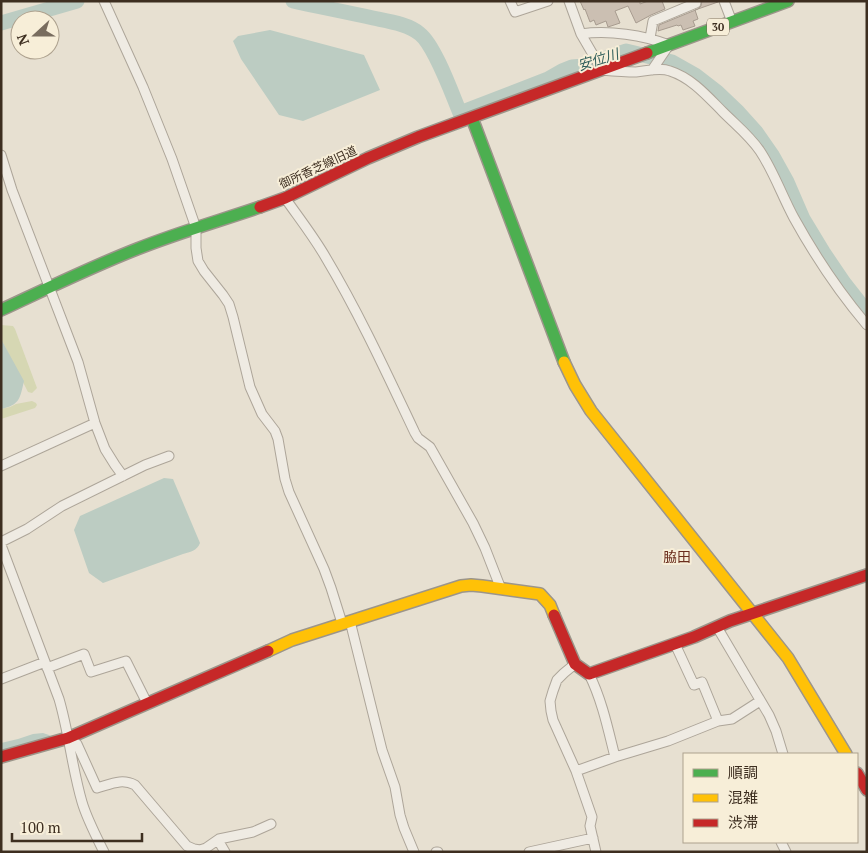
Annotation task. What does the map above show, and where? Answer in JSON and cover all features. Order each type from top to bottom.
[{"type":"street","points":[[510,1],[515,12],[548,1]]},
{"type":"street","points":[[570,1],[581,34],[601,68],[619,72],[654,68],[670,71],[687,79],[748,136],[760,151],[794,218],[808,241],[841,292],[867,325]]},
{"type":"street","points":[[650,38],[653,20],[696,3],[696,1]]},
{"type":"street","points":[[724,1],[732,22]]},
{"type":"street","name":"30","points":[[669,45],[774,4],[788,1]]},
{"type":"street","points":[[104,2],[158,124],[196,228],[198,261],[229,304],[250,387],[262,414],[275,431],[284,479],[346,622],[382,750],[395,787],[402,821],[414,852]]},
{"type":"street","points":[[581,34],[597,32],[634,35],[650,38],[669,45],[654,68]]},
{"type":"street","name":"御所香芝線旧道","points":[[1,310],[137,248],[285,198],[392,148],[601,68],[621,63],[669,45]]},
{"type":"street","points":[[472,118],[570,377],[597,419],[792,664],[845,753]]},
{"type":"street","points":[[1,155],[12,190],[78,362],[95,422],[105,449],[123,476]]},
{"type":"street","points":[[285,198],[311,234],[350,300],[415,433],[418,438],[430,447],[473,523],[501,589]]},
{"type":"street","points":[[1,466],[95,422]]},
{"type":"street","points":[[104,852],[82,803],[64,716],[1,544],[62,506],[145,465],[169,456]]},
{"type":"street","points":[[1,573],[10,569]]},
{"type":"street","points":[[589,674],[694,638],[717,627],[867,576]]},
{"type":"street","points":[[1,757],[68,738],[275,646],[461,586],[471,585],[540,594],[550,605],[575,664],[589,674],[594,685],[607,722],[615,758]]},
{"type":"street","points":[[717,627],[776,731],[783,753]]},
{"type":"street","points":[[675,644],[694,685],[702,682],[718,721]]},
{"type":"street","points":[[1,679],[84,654],[91,672],[126,662],[147,703]]},
{"type":"street","points":[[575,664],[564,672],[558,680],[550,701],[550,711],[576,771],[592,818],[590,826],[596,852]]},
{"type":"street","points":[[576,771],[668,741],[718,721],[732,719],[760,701]]},
{"type":"street","points":[[68,738],[77,744],[97,788],[129,781],[142,791],[187,846],[194,849],[200,850],[218,840],[253,832],[271,824]]},
{"type":"street","points":[[858,775],[867,790]]},
{"type":"street","points":[[529,852],[593,838]]},
{"type":"street","points":[[218,840],[225,852]]},
{"type":"green space","points":[[1,325],[13,326],[15,329],[37,388],[32,393],[28,392],[1,339]]},
{"type":"green space","points":[[32,401],[37,405],[35,408],[1,419],[1,409]]},
{"type":"shaded area","points":[[270,30],[364,55],[380,90],[303,121],[279,115],[241,59],[233,41],[238,36]]},
{"type":"shaded area","points":[[1,339],[24,381],[16,403],[1,409]]},
{"type":"shaded area","points":[[164,478],[173,479],[200,543],[199,546],[191,552],[103,583],[89,573],[74,530],[80,516]]},
{"type":"shaded area","points":[[43,733],[53,738],[1,753],[1,743]]},
{"type":"building","points":[[580,1],[640,1],[640,4],[648,1],[662,1],[665,9],[636,23],[628,6],[615,11],[620,23],[608,27],[606,21],[596,25],[594,20],[590,22]]},
{"type":"building","points":[[702,1],[718,1],[718,2],[698,9]]},
{"type":"building","points":[[695,10],[698,19],[693,21],[695,26],[683,30],[681,25],[677,25],[658,31],[659,25]]},
{"type":"waterway","name":"安位川","points":[[1,23],[77,1]]},
{"type":"waterway","name":"安位川","points":[[293,1],[404,25],[420,34],[426,40],[443,71],[460,113],[548,79],[572,67],[584,66],[626,51],[672,62],[695,75],[717,92],[756,132],[772,155],[787,182],[803,219],[823,252],[867,312]]},
{"type":"traffic: fast","points":[[647,53],[788,1]]},
{"type":"traffic: fast","points":[[472,118],[564,362]]},
{"type":"traffic: fast","points":[[1,310],[137,249],[260,207]]},
{"type":"traffic: slow","points":[[564,362],[591,411],[788,658],[845,753]]},
{"type":"traffic: slow","points":[[268,651],[292,640],[461,586],[482,586],[540,594],[550,605],[554,615]]},
{"type":"traffic: jam","points":[[260,207],[285,198],[368,158],[418,137],[647,53]]},
{"type":"traffic: jam","points":[[554,615],[575,664],[589,674],[694,637],[730,621],[867,575]]},
{"type":"traffic: jam","points":[[1,757],[68,738],[268,651]]},
{"type":"traffic: jam","points":[[858,775],[867,790]]},
{"type":"district","name":"脇田","points":[[677,556]]}]
